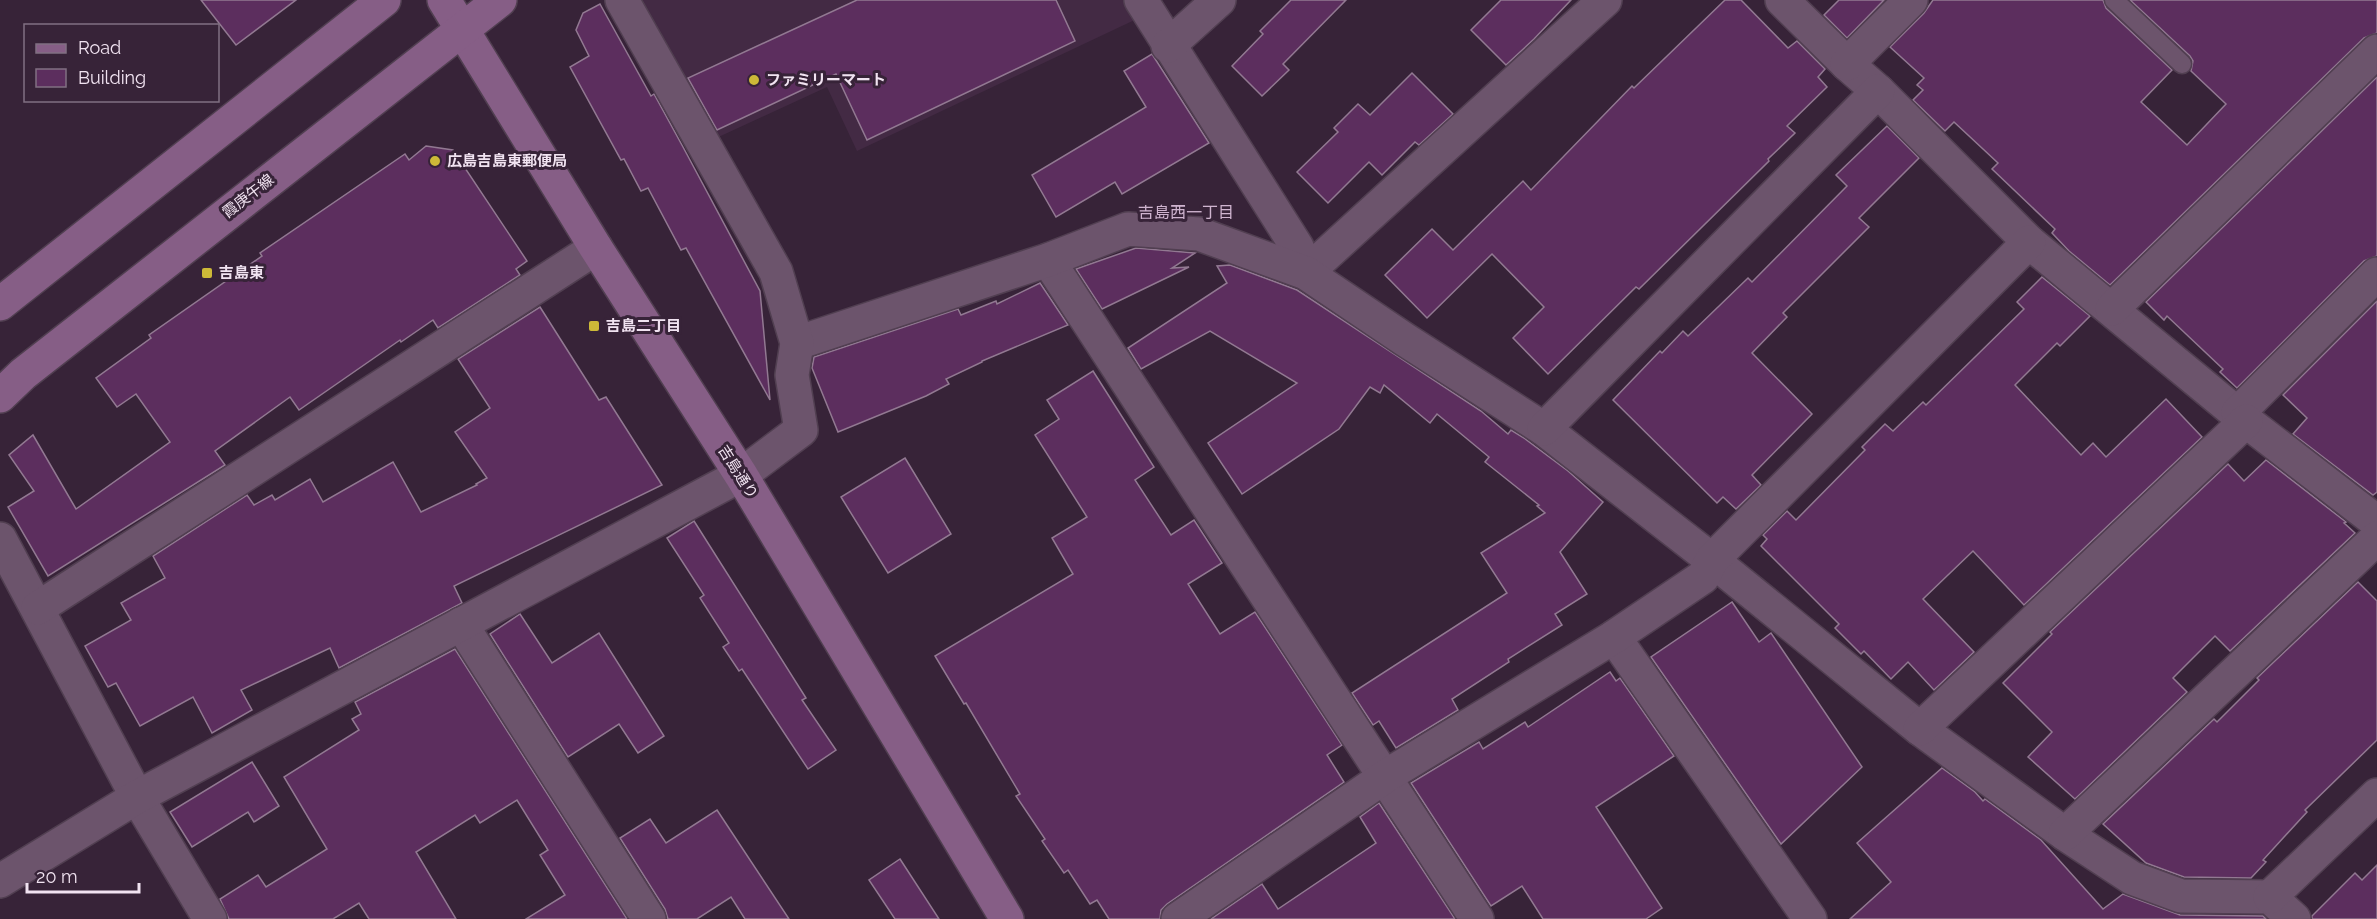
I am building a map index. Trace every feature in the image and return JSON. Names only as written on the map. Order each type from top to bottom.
[{"type":"street","points":[[0,304],[384,0]]},
{"type":"street","name":"吉島通り","points":[[444,0],[596,248],[741,475],[1007,919]]},
{"type":"street","name":"霞庚午線","points":[[0,396],[23,374],[500,0]]},
{"type":"street","points":[[0,881],[137,797],[741,475],[801,430],[792,375],[797,343],[776,272],[622,0]]},
{"type":"street","points":[[1141,0],[1168,46],[1298,247],[1306,273]]},
{"type":"street","points":[[1168,46],[1219,0]]},
{"type":"street","points":[[1306,273],[1605,0]]},
{"type":"street","points":[[1782,0],[1878,91],[2030,242],[2242,417],[2375,520],[2065,834]]},
{"type":"street","points":[[1847,64],[1911,0]]},
{"type":"street","points":[[2112,309],[2377,51]]},
{"type":"street","points":[[1544,429],[1878,91]]},
{"type":"street","points":[[797,343],[1048,260],[1128,229],[1199,234],[1306,273],[1544,429],[1712,560],[1920,729],[2065,834],[2132,878],[2181,896],[2271,897],[2294,919]]},
{"type":"street","points":[[1178,919],[1386,776],[1614,637],[1703,576],[1712,560],[2030,242]]},
{"type":"street","points":[[38,608],[596,248]]},
{"type":"street","points":[[1048,260],[1478,919]]},
{"type":"street","points":[[1920,729],[2242,417],[2377,274]]},
{"type":"street","points":[[0,539],[137,797],[210,919]]},
{"type":"street","points":[[462,624],[650,919]]},
{"type":"street","points":[[1614,637],[1810,919]]},
{"type":"street","points":[[2271,897],[2377,795]]},
{"type":"lane","points":[[2114,0],[2182,64]]},
{"type":"shaded area","points":[[635,0],[1133,0],[1143,16],[857,151],[827,87],[712,140]]},
{"type":"building","points":[[201,0],[296,0],[236,45]]},
{"type":"building","points":[[857,0],[1056,0],[1075,41],[867,140],[836,74],[717,130],[688,78]]},
{"type":"building","points":[[1291,0],[1346,0],[1283,64],[1289,70],[1262,96],[1232,66],[1263,34],[1260,31]]},
{"type":"building","points":[[1501,0],[1571,0],[1506,65],[1471,30]]},
{"type":"building","points":[[1725,0],[1741,0],[1788,48],[1797,41],[1825,69],[1818,77],[1827,87],[1787,126],[1795,133],[1768,159],[1769,161],[1639,289],[1636,287],[1548,374],[1513,338],[1544,307],[1492,254],[1427,318],[1385,275],[1432,229],[1453,250],[1523,181],[1531,190],[1632,86],[1634,88]]},
{"type":"building","points":[[1839,0],[1884,0],[1847,38],[1824,15]]},
{"type":"building","points":[[1933,0],[2103,0],[2106,8],[2172,70],[2141,102],[2187,145],[2226,104],[2191,71],[2193,61],[2190,56],[2130,0],[2377,0],[2377,33],[2364,38],[2110,285],[2069,251],[2052,233],[2055,229],[1992,169],[1998,163],[1954,122],[1945,131],[1913,100],[1923,90],[1917,85],[1924,78],[1890,47],[1924,13]]},
{"type":"building","points":[[600,4],[651,96],[654,94],[760,291],[770,400],[686,248],[681,250],[648,188],[641,191],[624,159],[621,160],[570,67],[589,56],[576,30],[583,13]]},
{"type":"building","points":[[1152,54],[1209,143],[1122,194],[1115,182],[1056,217],[1032,175],[1146,107],[1124,71]]},
{"type":"building","points":[[1412,73],[1453,114],[1419,145],[1415,142],[1382,175],[1369,162],[1328,203],[1297,172],[1338,132],[1334,128],[1358,104],[1370,115]]},
{"type":"building","points":[[2377,77],[2377,256],[2364,261],[2237,388],[2220,372],[2223,369],[2167,316],[2164,320],[2146,302]]},
{"type":"building","points":[[1887,126],[1919,158],[1859,218],[1869,227],[1783,313],[1787,317],[1752,353],[1812,414],[1752,475],[1761,485],[1736,509],[1723,497],[1717,503],[1613,400],[1660,351],[1662,353],[1683,331],[1688,336],[1748,278],[1752,282],[1847,186],[1836,175]]},
{"type":"building","points":[[426,146],[453,150],[527,261],[516,269],[520,275],[438,328],[433,320],[401,342],[400,340],[299,410],[290,397],[215,451],[225,465],[48,576],[8,507],[34,491],[9,455],[33,435],[76,509],[170,442],[136,394],[117,407],[96,378],[151,338],[149,335],[262,256],[260,253],[405,154],[409,160]]},
{"type":"building","points":[[1136,248],[1195,253],[1172,268],[1189,267],[1102,309],[1076,269]]},
{"type":"building","points":[[1230,265],[1297,290],[1481,411],[1508,434],[1511,430],[1524,438],[1568,471],[1603,502],[1560,552],[1587,594],[1555,614],[1562,625],[1508,659],[1509,662],[1452,699],[1458,710],[1396,748],[1379,721],[1373,725],[1352,693],[1507,593],[1481,553],[1545,513],[1537,506],[1539,505],[1485,462],[1489,457],[1437,414],[1430,423],[1384,385],[1380,393],[1370,387],[1339,429],[1242,494],[1208,443],[1297,383],[1210,331],[1141,369],[1128,348],[1227,283],[1217,266]]},
{"type":"building","points":[[2042,277],[2090,316],[2060,346],[2057,343],[2015,385],[2081,455],[2093,443],[2106,457],[2166,399],[2202,437],[2024,605],[1973,551],[1923,599],[1974,652],[1934,690],[1908,662],[1891,679],[1864,651],[1861,654],[1835,628],[1839,624],[1761,546],[1767,539],[1763,535],[1787,511],[1796,520],[1865,450],[1862,447],[1885,424],[1893,431],[1923,402],[1926,405],[2024,309],[2017,302]]},
{"type":"building","points":[[1040,283],[1068,325],[982,361],[946,379],[949,384],[926,396],[838,432],[812,368],[814,357],[958,309],[961,315],[996,301],[997,304]]},
{"type":"building","points":[[2377,301],[2377,492],[2373,495],[2293,434],[2307,418],[2283,395]]},
{"type":"building","points":[[540,307],[599,400],[606,397],[662,485],[454,586],[462,603],[339,668],[330,648],[241,690],[252,710],[212,733],[193,697],[140,726],[116,683],[108,687],[85,646],[131,620],[121,603],[165,578],[153,556],[247,495],[254,505],[272,495],[275,500],[310,479],[323,502],[393,462],[421,512],[477,485],[487,478],[455,432],[490,408],[458,359]]},
{"type":"building","points":[[1093,371],[1154,467],[1135,480],[1171,535],[1194,520],[1222,563],[1188,584],[1220,634],[1255,612],[1342,745],[1327,755],[1344,782],[1167,904],[1161,910],[1160,919],[1109,919],[1097,900],[1090,904],[1068,870],[1064,873],[1042,841],[1045,839],[1016,796],[1020,794],[935,656],[1073,574],[1052,538],[1087,517],[1035,435],[1059,419],[1047,400]]},
{"type":"building","points":[[905,458],[951,534],[888,573],[841,497]]},
{"type":"building","points":[[2266,460],[2346,522],[2344,523],[2355,533],[2230,651],[2215,636],[2173,678],[2187,692],[2075,799],[2028,757],[2052,732],[2003,683],[2052,634],[2050,632],[2228,464],[2244,481]]},
{"type":"building","points":[[694,521],[806,698],[802,700],[836,750],[808,769],[742,669],[739,671],[723,647],[729,643],[700,598],[704,595],[667,538]]},
{"type":"building","points":[[2358,582],[2377,601],[2377,740],[2305,810],[2307,812],[2263,860],[2266,862],[2251,878],[2184,877],[2146,863],[2103,824],[2214,719],[2217,722],[2259,680],[2257,678]]},
{"type":"building","points":[[1732,602],[1759,642],[1771,633],[1862,767],[1781,844],[1651,657]]},
{"type":"building","points":[[520,614],[552,663],[599,633],[664,736],[638,753],[619,724],[568,757],[490,634]]},
{"type":"building","points":[[455,649],[627,919],[526,919],[565,895],[540,855],[548,850],[517,800],[480,823],[475,815],[416,852],[456,919],[369,919],[359,903],[333,919],[229,919],[220,899],[258,875],[266,887],[327,849],[284,777],[359,730],[352,719],[361,714],[355,702]]},
{"type":"building","points":[[1610,672],[1616,681],[1620,678],[1674,756],[1596,807],[1662,908],[1646,919],[1543,919],[1522,886],[1491,906],[1411,783],[1479,742],[1483,749],[1525,722],[1528,727]]},
{"type":"building","points":[[252,762],[279,806],[254,822],[248,812],[192,847],[170,812]]},
{"type":"building","points":[[1942,768],[1975,792],[1983,801],[1985,799],[2041,840],[2103,909],[2123,894],[2180,915],[2263,916],[2266,919],[1850,919],[1891,882],[1857,843]]},
{"type":"building","points":[[1379,803],[1455,919],[1211,919],[1262,884],[1278,909],[1376,843],[1360,817]]},
{"type":"building","points":[[717,810],[789,919],[745,919],[731,897],[697,919],[668,919],[665,909],[620,838],[650,819],[666,843]]},
{"type":"building","points":[[900,859],[939,919],[895,919],[869,880]]},
{"type":"building","points":[[2377,865],[2377,919],[2312,919],[2312,916],[2355,873],[2362,880]]},
{"type":"place","name":"ファミリーマート","points":[[754,80]]},
{"type":"place","name":"広島吉島東郵便局","points":[[435,161]]},
{"type":"place","name":"吉島東","points":[[207,273]]},
{"type":"place","name":"吉島二丁目","points":[[594,326]]},
{"type":"district","name":"吉島西一丁目","points":[[1186,212]]}]
